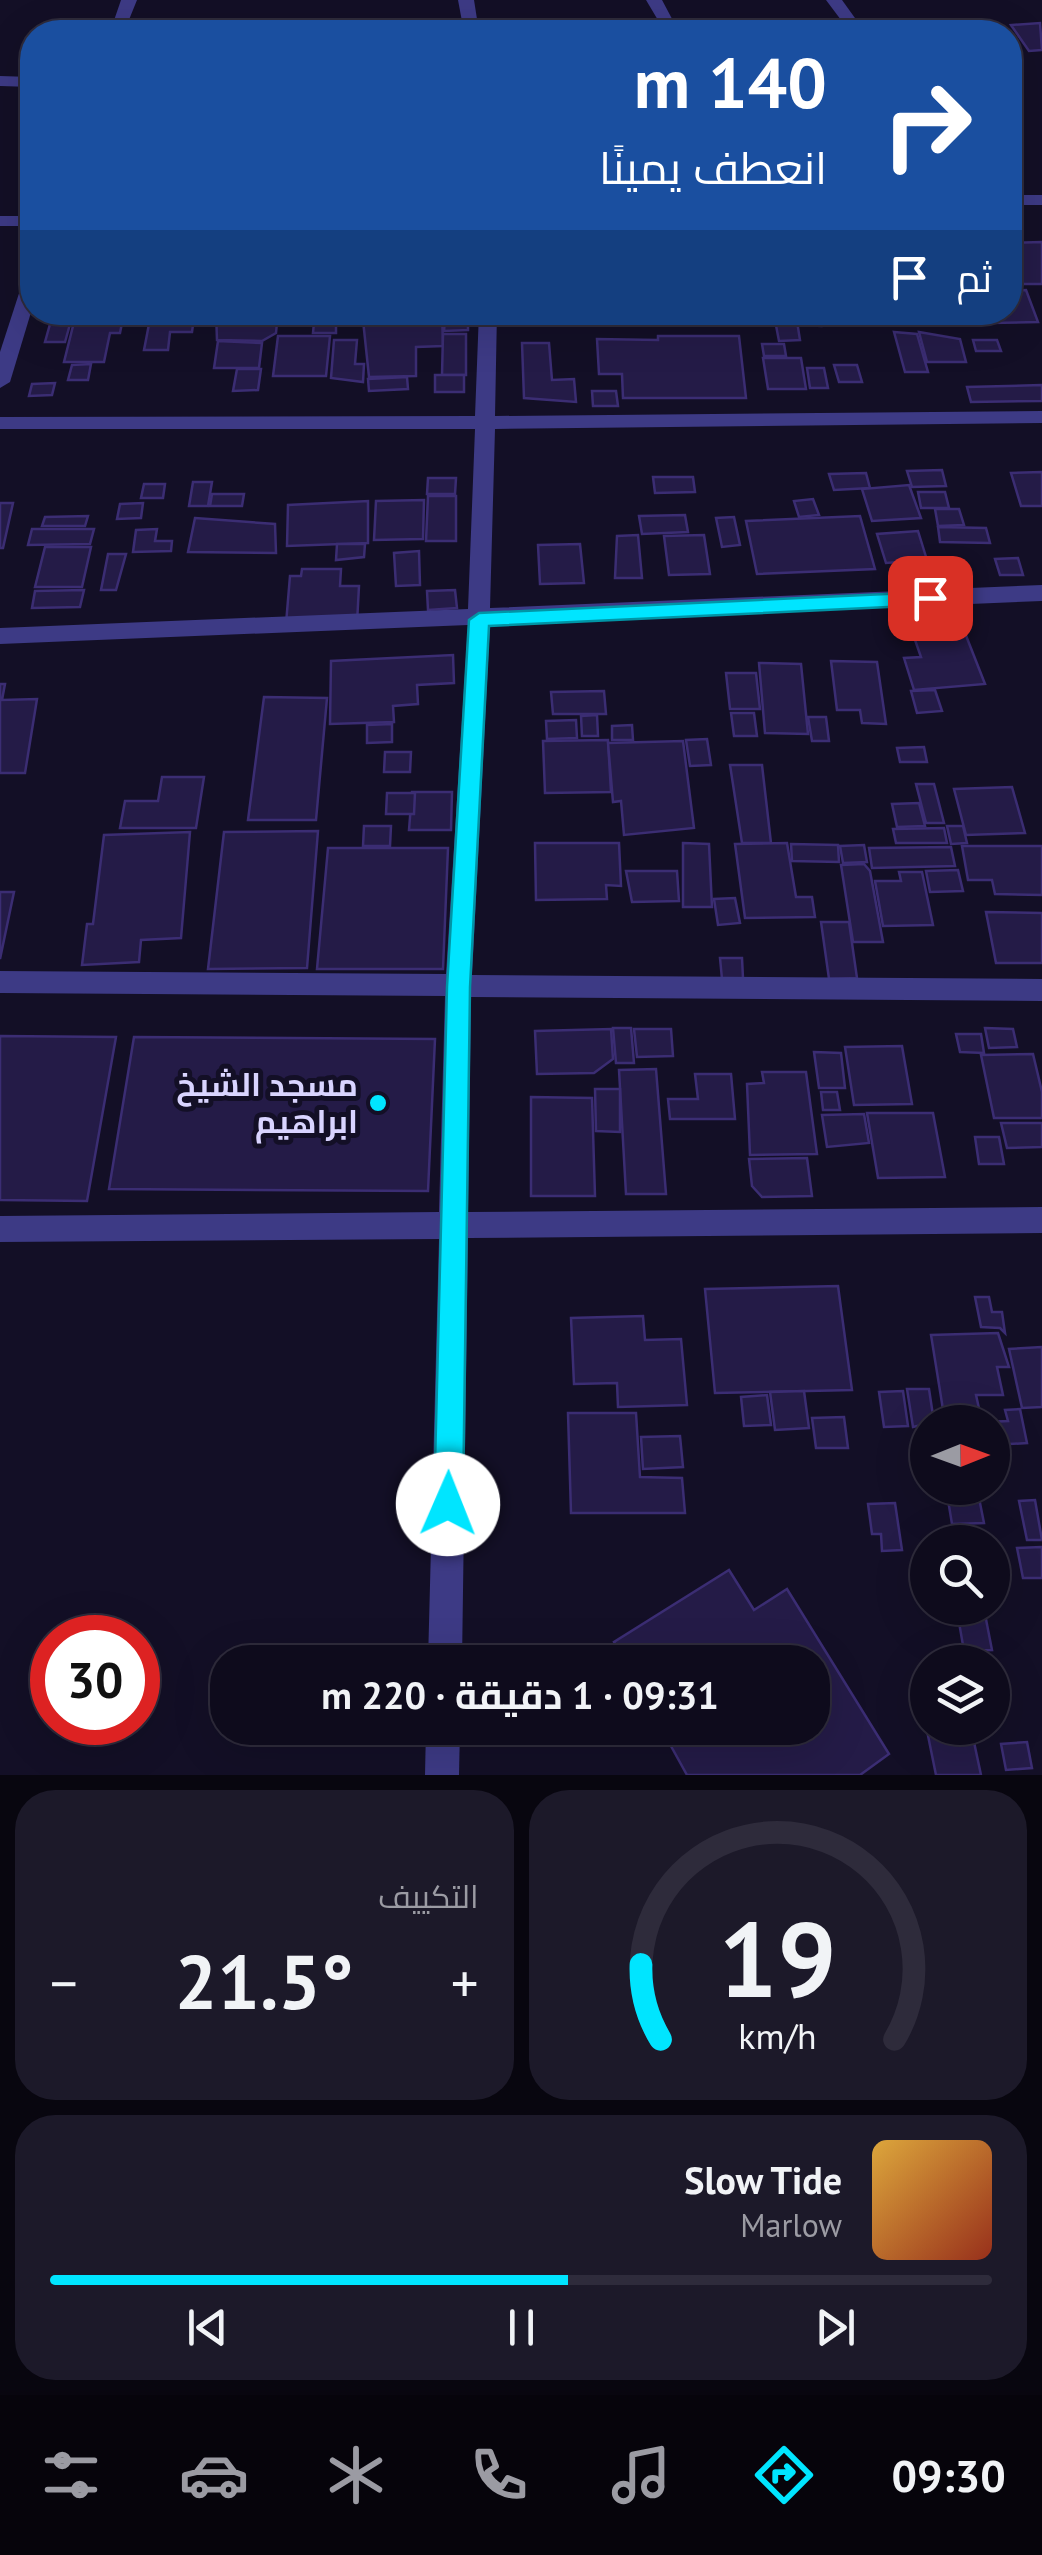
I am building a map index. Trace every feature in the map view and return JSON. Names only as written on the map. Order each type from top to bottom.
[{"type":"street","points":[[0,382],[20,319]]},
{"type":"street","points":[[445,1645],[458,987],[479,620],[488,325]]},
{"type":"street","points":[[0,423],[226,426],[486,420],[1042,417]]},
{"type":"street","points":[[0,636],[479,620],[1042,593]]},
{"type":"street","points":[[0,982],[1042,990]]},
{"type":"street","points":[[0,1229],[1042,1220]]},
{"type":"street","points":[[442,1775],[443,1745]]},
{"type":"building","points":[[1040,23],[1042,50],[1029,51],[1022,41],[1022,24]]},
{"type":"building","points":[[1042,242],[1042,284],[1022,284],[1022,243]]},
{"type":"building","points":[[1022,290],[1026,290],[1038,322],[1022,322]]},
{"type":"building","points":[[50,325],[70,325],[65,342],[45,342]]},
{"type":"building","points":[[73,325],[122,325],[120,333],[110,333],[104,362],[64,362]]},
{"type":"building","points":[[149,325],[193,325],[192,332],[170,332],[168,350],[144,350]]},
{"type":"building","points":[[216,325],[277,325],[276,333],[262,341],[217,340]]},
{"type":"building","points":[[314,325],[336,325],[336,333],[313,333]]},
{"type":"building","points":[[364,325],[442,325],[443,346],[416,347],[416,376],[369,377]]},
{"type":"building","points":[[445,325],[468,325],[468,330],[444,331]]},
{"type":"building","points":[[776,325],[798,325],[800,340],[779,341]]},
{"type":"building","points":[[894,332],[917,334],[928,372],[905,372]]},
{"type":"building","points":[[919,332],[960,339],[966,362],[927,362]]},
{"type":"building","points":[[443,334],[466,334],[466,375],[442,375]]},
{"type":"building","points":[[278,336],[330,336],[326,376],[273,376]]},
{"type":"building","points":[[658,336],[739,336],[746,398],[623,398],[622,374],[599,374],[597,339],[658,340]]},
{"type":"building","points":[[334,340],[357,340],[355,364],[364,364],[363,382],[331,378]]},
{"type":"building","points":[[973,340],[997,340],[1001,351],[976,351]]},
{"type":"building","points":[[218,341],[262,343],[259,368],[214,368]]},
{"type":"building","points":[[522,343],[549,343],[552,380],[574,379],[576,402],[524,398]]},
{"type":"building","points":[[762,344],[784,344],[786,356],[764,356]]},
{"type":"building","points":[[763,358],[801,358],[806,389],[768,389]]},
{"type":"building","points":[[91,364],[88,380],[68,380],[72,365]]},
{"type":"building","points":[[834,365],[857,365],[862,382],[839,382]]},
{"type":"building","points":[[807,368],[824,368],[828,388],[810,388]]},
{"type":"building","points":[[237,369],[261,369],[258,390],[233,391]]},
{"type":"building","points":[[435,375],[464,375],[464,392],[435,392]]},
{"type":"building","points":[[407,377],[408,389],[369,391],[368,379]]},
{"type":"building","points":[[55,383],[52,395],[29,396],[32,384]]},
{"type":"building","points":[[1042,385],[1042,401],[971,402],[967,387]]},
{"type":"building","points":[[592,391],[616,391],[618,406],[593,406]]},
{"type":"building","points":[[942,470],[946,486],[912,487],[907,471]]},
{"type":"building","points":[[1042,472],[1042,506],[1021,506],[1011,473]]},
{"type":"building","points":[[866,473],[870,488],[834,490],[829,474]]},
{"type":"building","points":[[653,477],[693,477],[695,492],[655,493]]},
{"type":"building","points":[[428,478],[456,478],[455,494],[427,494]]},
{"type":"building","points":[[193,482],[212,482],[208,506],[189,506]]},
{"type":"building","points":[[144,484],[165,484],[163,498],[141,498]]},
{"type":"building","points":[[909,485],[921,518],[872,521],[862,489]]},
{"type":"building","points":[[918,492],[945,492],[949,508],[921,508]]},
{"type":"building","points":[[212,494],[244,494],[242,506],[210,506]]},
{"type":"building","points":[[428,496],[456,496],[456,541],[426,541]]},
{"type":"building","points":[[813,499],[819,515],[799,517],[794,501]]},
{"type":"building","points":[[424,500],[423,539],[374,540],[376,501]]},
{"type":"building","points":[[368,501],[368,543],[287,546],[288,505]]},
{"type":"building","points":[[0,503],[13,503],[3,548],[0,548]]},
{"type":"building","points":[[143,503],[141,518],[117,519],[120,504]]},
{"type":"building","points":[[935,509],[959,509],[964,525],[938,526]]},
{"type":"building","points":[[685,515],[688,532],[642,534],[639,516]]},
{"type":"building","points":[[88,516],[85,526],[42,526],[45,517]]},
{"type":"building","points":[[860,516],[875,569],[757,574],[746,521]]},
{"type":"building","points":[[734,517],[740,545],[722,547],[716,518]]},
{"type":"building","points":[[195,518],[275,524],[276,553],[188,552]]},
{"type":"building","points":[[938,527],[986,528],[990,543],[940,542]]},
{"type":"building","points":[[32,529],[94,529],[90,544],[28,545]]},
{"type":"building","points":[[157,529],[155,541],[172,541],[171,551],[133,552],[136,530]]},
{"type":"building","points":[[918,531],[927,560],[886,563],[877,534]]},
{"type":"building","points":[[638,535],[642,578],[615,578],[617,536]]},
{"type":"building","points":[[704,535],[710,574],[669,575],[664,536]]},
{"type":"building","points":[[337,544],[365,544],[364,557],[336,560]]},
{"type":"building","points":[[580,544],[584,583],[540,584],[538,545]]},
{"type":"building","points":[[45,547],[91,547],[82,587],[35,587]]},
{"type":"building","points":[[419,551],[420,585],[396,586],[394,553]]},
{"type":"building","points":[[108,554],[126,554],[116,590],[101,590]]},
{"type":"building","points":[[1018,558],[1023,575],[1000,575],[995,559]]},
{"type":"building","points":[[302,569],[341,569],[340,586],[359,586],[357,623],[286,624],[290,576],[301,576]]},
{"type":"building","points":[[84,590],[80,607],[32,608],[35,591]]},
{"type":"building","points":[[455,590],[457,608],[428,610],[427,591]]},
{"type":"building","points":[[965,633],[985,684],[914,690],[904,658],[921,657],[914,637]]},
{"type":"building","points":[[453,655],[454,683],[417,685],[418,704],[393,706],[394,722],[330,724],[331,661]]},
{"type":"building","points":[[831,661],[877,662],[886,724],[862,723],[860,710],[837,710]]},
{"type":"building","points":[[759,663],[801,664],[808,734],[765,733]]},
{"type":"building","points":[[726,673],[756,673],[760,709],[730,709]]},
{"type":"building","points":[[0,684],[5,684],[2,700],[37,699],[25,773],[0,773]]},
{"type":"building","points":[[935,690],[942,711],[917,713],[911,691]]},
{"type":"building","points":[[604,691],[606,714],[553,714],[551,692]]},
{"type":"building","points":[[264,697],[327,698],[316,820],[248,820]]},
{"type":"building","points":[[731,713],[754,713],[757,736],[734,736]]},
{"type":"building","points":[[597,715],[598,736],[582,736],[581,716]]},
{"type":"building","points":[[808,717],[826,717],[829,741],[812,741]]},
{"type":"building","points":[[576,720],[577,738],[547,739],[546,721]]},
{"type":"building","points":[[392,724],[392,742],[367,743],[367,725]]},
{"type":"building","points":[[632,725],[633,740],[612,740],[612,726]]},
{"type":"building","points":[[707,739],[711,765],[690,766],[686,740]]},
{"type":"building","points":[[608,740],[611,792],[545,793],[543,741]]},
{"type":"building","points":[[683,741],[694,828],[624,835],[621,801],[613,802],[608,743]]},
{"type":"building","points":[[924,747],[927,762],[900,762],[897,748]]},
{"type":"building","points":[[385,752],[411,752],[410,772],[384,772]]},
{"type":"building","points":[[730,765],[762,765],[771,843],[742,843]]},
{"type":"building","points":[[162,777],[204,777],[196,828],[120,828],[125,801],[158,801]]},
{"type":"building","points":[[916,784],[934,784],[944,823],[926,823]]},
{"type":"building","points":[[1012,787],[1025,833],[966,835],[954,789]]},
{"type":"building","points":[[412,792],[452,792],[451,830],[409,830]]},
{"type":"building","points":[[387,793],[415,793],[414,814],[386,814]]},
{"type":"building","points":[[919,803],[925,826],[897,827],[892,804]]},
{"type":"building","points":[[364,826],[391,826],[390,846],[363,846]]},
{"type":"building","points":[[947,826],[963,826],[967,843],[951,844]]},
{"type":"building","points":[[944,828],[947,843],[896,843],[893,829]]},
{"type":"building","points":[[318,831],[307,968],[208,969],[224,832]]},
{"type":"building","points":[[190,832],[181,938],[141,940],[139,962],[82,965],[87,924],[93,924],[104,835]]},
{"type":"building","points":[[535,843],[619,843],[621,886],[606,885],[607,899],[536,900]]},
{"type":"building","points":[[683,843],[709,844],[712,907],[683,907]]},
{"type":"building","points":[[787,843],[796,897],[812,897],[815,917],[745,918],[735,844]]},
{"type":"building","points":[[791,844],[838,845],[839,862],[792,861]]},
{"type":"building","points":[[864,845],[867,862],[843,863],[840,846]]},
{"type":"building","points":[[962,846],[1042,846],[1042,895],[995,894],[992,880],[968,880]]},
{"type":"building","points":[[951,847],[955,866],[872,868],[869,848]]},
{"type":"building","points":[[328,848],[448,848],[443,969],[317,969]]},
{"type":"building","points":[[864,864],[870,871],[883,942],[853,942],[841,865]]},
{"type":"building","points":[[958,870],[963,891],[930,892],[926,871]]},
{"type":"building","points":[[626,871],[677,871],[679,901],[632,902]]},
{"type":"building","points":[[899,872],[922,872],[933,925],[883,926],[875,881],[901,881]]},
{"type":"building","points":[[0,892],[14,892],[0,959]]},
{"type":"building","points":[[735,898],[740,923],[718,925],[714,899]]},
{"type":"building","points":[[986,912],[1042,913],[1042,963],[996,963]]},
{"type":"building","points":[[821,922],[849,922],[857,978],[829,979]]},
{"type":"building","points":[[720,958],[742,958],[743,978],[722,979]]},
{"type":"building","points":[[613,1028],[631,1028],[634,1063],[616,1063]]},
{"type":"building","points":[[985,1028],[1013,1029],[1017,1047],[989,1048]]},
{"type":"building","points":[[611,1029],[613,1059],[594,1073],[537,1074],[535,1031]]},
{"type":"building","points":[[634,1029],[671,1029],[673,1056],[637,1057]]},
{"type":"building","points":[[956,1034],[981,1034],[984,1053],[960,1052]]},
{"type":"building","points":[[0,1036],[116,1037],[87,1201],[0,1200]]},
{"type":"building","points":[[134,1037],[435,1039],[428,1191],[109,1189]]},
{"type":"building","points":[[902,1046],[912,1104],[854,1105],[845,1047]]},
{"type":"building","points":[[814,1052],[841,1053],[845,1088],[819,1088]]},
{"type":"building","points":[[1033,1054],[1042,1092],[1042,1118],[994,1118],[981,1055]]},
{"type":"building","points":[[656,1069],[666,1194],[626,1194],[619,1070]]},
{"type":"building","points":[[762,1072],[806,1072],[817,1154],[750,1155],[747,1084],[764,1083]]},
{"type":"building","points":[[695,1074],[731,1074],[735,1119],[670,1119],[668,1099],[698,1099]]},
{"type":"building","points":[[595,1089],[620,1089],[620,1132],[596,1131]]},
{"type":"building","points":[[821,1092],[837,1092],[840,1110],[823,1110]]},
{"type":"building","points":[[531,1097],[592,1098],[595,1196],[531,1196]]},
{"type":"building","points":[[867,1113],[933,1113],[945,1177],[878,1178]]},
{"type":"building","points":[[864,1114],[869,1143],[827,1147],[822,1115]]},
{"type":"building","points":[[1001,1123],[1042,1123],[1042,1147],[1007,1148]]},
{"type":"building","points":[[975,1137],[999,1137],[1004,1164],[979,1164]]},
{"type":"building","points":[[807,1158],[812,1196],[762,1197],[752,1186],[749,1159]]},
{"type":"building","points":[[838,1286],[852,1390],[715,1393],[705,1289]]},
{"type":"building","points":[[975,1297],[989,1297],[992,1312],[1002,1312],[1005,1333],[1000,1328],[981,1327]]},
{"type":"building","points":[[643,1316],[645,1340],[681,1339],[687,1405],[618,1407],[617,1383],[574,1384],[571,1318]]},
{"type":"building","points":[[998,1333],[1009,1367],[997,1367],[1003,1395],[976,1395],[978,1405],[942,1405],[931,1335]]},
{"type":"building","points":[[1042,1347],[1042,1407],[1022,1408],[1009,1349]]},
{"type":"building","points":[[907,1389],[929,1389],[931,1405],[910,1408]]},
{"type":"building","points":[[804,1391],[809,1428],[775,1430],[770,1392]]},
{"type":"building","points":[[903,1391],[908,1426],[884,1427],[879,1392]]},
{"type":"building","points":[[767,1395],[771,1425],[744,1426],[741,1397]]},
{"type":"building","points":[[1020,1409],[1027,1443],[1010,1444],[1010,1410]]},
{"type":"building","points":[[568,1413],[636,1413],[640,1477],[682,1478],[685,1513],[571,1513]]},
{"type":"building","points":[[844,1417],[848,1448],[816,1448],[812,1418]]},
{"type":"building","points":[[680,1436],[683,1467],[643,1469],[641,1437]]},
{"type":"building","points":[[1035,1500],[1042,1540],[1027,1540],[1019,1501]]},
{"type":"building","points":[[895,1503],[902,1550],[882,1551],[881,1534],[872,1534],[868,1504]]},
{"type":"building","points":[[949,1505],[980,1505],[984,1523],[952,1524]]},
{"type":"building","points":[[1042,1547],[1042,1578],[1023,1578],[1017,1548]]},
{"type":"building","points":[[729,1570],[754,1610],[787,1589],[822,1645],[616,1645],[614,1642]]},
{"type":"building","points":[[959,1625],[987,1625],[991,1645],[963,1645]]},
{"type":"building","points":[[830,1659],[889,1754],[860,1775],[687,1775],[670,1745],[830,1745]]},
{"type":"building","points":[[1027,1742],[1032,1768],[1006,1770],[1001,1745]]},
{"type":"building","points":[[930,1745],[975,1745],[981,1775],[936,1775]]},
{"type":"place","name":"مسجد الشيخ ابراهيم","points":[[378,1103]]},
{"type":"route","points":[[448,1504],[458,987],[479,620],[930,598]]}]
